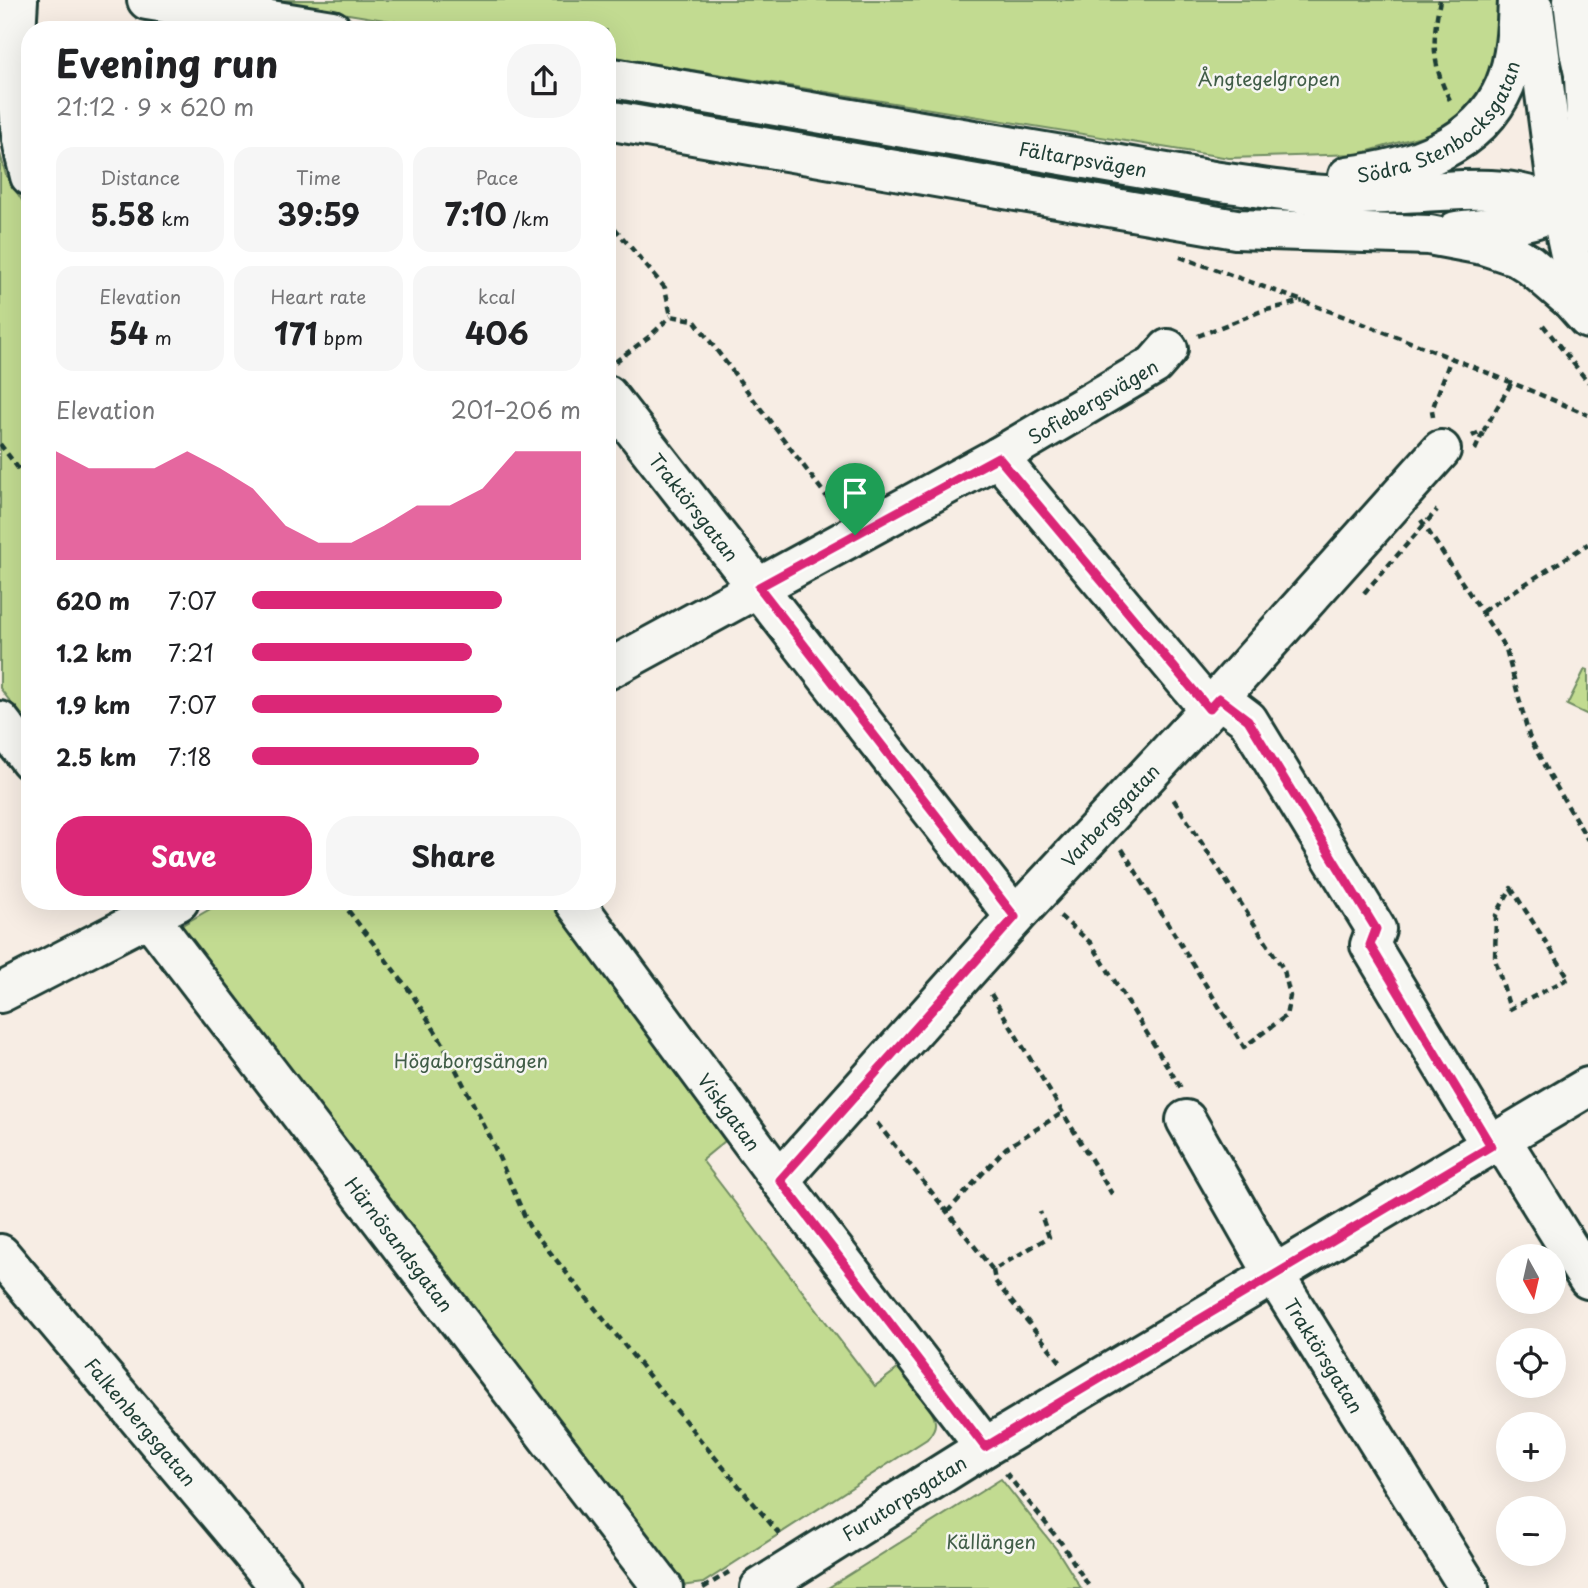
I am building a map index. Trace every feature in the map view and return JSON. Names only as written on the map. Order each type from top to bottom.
[{"type":"street","points":[[18,0],[15,48],[21,134]]},
{"type":"street","points":[[147,0],[276,21]]},
{"type":"street","name":"Södra Stenbocksgatan","points":[[1213,181],[1321,179],[1359,174],[1413,163],[1451,145],[1480,122],[1504,87],[1514,55],[1518,0]]},
{"type":"street","name":"Södra Stenbocksgatan","points":[[1532,0],[1574,220],[1574,273],[1588,309]]},
{"type":"street","points":[[1429,235],[1530,221],[1574,220],[1571,199],[1585,181],[1588,157],[1586,85],[1573,0]]},
{"type":"street","name":"Fältarpsvägen","points":[[616,79],[1213,181],[1310,194],[1393,194],[1496,188],[1539,198],[1574,220]]},
{"type":"street","points":[[616,122],[1236,229],[1429,235],[1483,245],[1516,256],[1544,274],[1588,319]]},
{"type":"street","name":"Sofiebergsvägen","points":[[616,665],[998,457],[1154,365],[1168,349]]},
{"type":"street","name":"Traktörsgatan","points":[[616,406],[1015,917]]},
{"type":"street","name":"Varbergsgatan","points":[[780,1180],[1015,917],[1214,703],[1441,450]]},
{"type":"street","points":[[998,457],[1214,703],[1248,720],[1376,929],[1370,945],[1496,1142],[1588,1279]]},
{"type":"street","points":[[0,721],[21,748]]},
{"type":"street","points":[[0,993],[148,910]]},
{"type":"street","name":"Härnösandsgatan","points":[[158,910],[663,1588]]},
{"type":"street","name":"Viskgatan","points":[[581,910],[780,1180],[985,1447]]},
{"type":"street","name":"Furutorpsgatan","points":[[760,1588],[985,1447],[1588,1087]]},
{"type":"street","name":"Traktörsgatan","points":[[1186,1120],[1275,1276],[1469,1588]]},
{"type":"street","name":"Falkenbergsgatan","points":[[0,1254],[281,1588]]},
{"type":"path","points":[[616,230],[665,288],[671,316]]},
{"type":"path","points":[[1175,255],[1304,301],[1588,415]]},
{"type":"path","points":[[1168,349],[1259,312],[1304,301]]},
{"type":"path","points":[[616,362],[671,316]]},
{"type":"path","points":[[671,316],[694,320],[855,535]]},
{"type":"path","points":[[1451,358],[1432,411],[1441,450],[1484,430],[1511,382]]},
{"type":"path","points":[[0,444],[21,472]]},
{"type":"path","points":[[1399,497],[1426,525],[1500,637],[1511,659],[1525,724],[1536,752],[1588,840]]},
{"type":"path","points":[[1483,611],[1588,544]]},
{"type":"path","points":[[1121,848],[1244,1047],[1286,1016],[1290,996],[1284,970],[1171,795]]},
{"type":"path","points":[[1511,888],[1569,978],[1510,1009],[1495,959],[1496,915],[1511,888]]},
{"type":"path","points":[[348,910],[412,994],[442,1042],[490,1137],[529,1226],[802,1562]]},
{"type":"path","points":[[1060,915],[1091,943],[1101,957],[1184,1092],[1186,1120]]},
{"type":"path","points":[[989,992],[1112,1194]]},
{"type":"path","points":[[947,1212],[1006,1148],[1062,1113]]},
{"type":"path","points":[[873,1118],[992,1270],[995,1281],[1066,1368],[1080,1390]]},
{"type":"path","points":[[992,1270],[1049,1237],[1040,1212]]},
{"type":"path","points":[[985,1447],[1062,1544],[1090,1588]]},
{"type":"green space","name":"Ångtegelgropen","points":[[264,0],[1498,0],[1500,30],[1492,75],[1449,128],[1358,154],[1229,158],[616,57],[616,21],[391,21]]},
{"type":"green space","points":[[0,154],[6,175],[21,199],[21,716],[0,688]]},
{"type":"green space","points":[[1585,669],[1588,670],[1588,715],[1567,705]]},
{"type":"green space","name":"Högaborgsängen","points":[[208,910],[558,910],[725,1141],[702,1160],[875,1386],[899,1368],[931,1411],[935,1424],[931,1434],[703,1583],[681,1586],[172,931]]},
{"type":"green space","name":"Källängen","points":[[1001,1479],[1057,1550],[1081,1588],[828,1588]]},
{"type":"route","points":[[998,457],[1209,709],[1219,698],[1248,720],[1376,929],[1370,945],[1491,1146],[985,1447],[780,1180],[1015,917],[759,587],[855,535],[998,457]]}]
